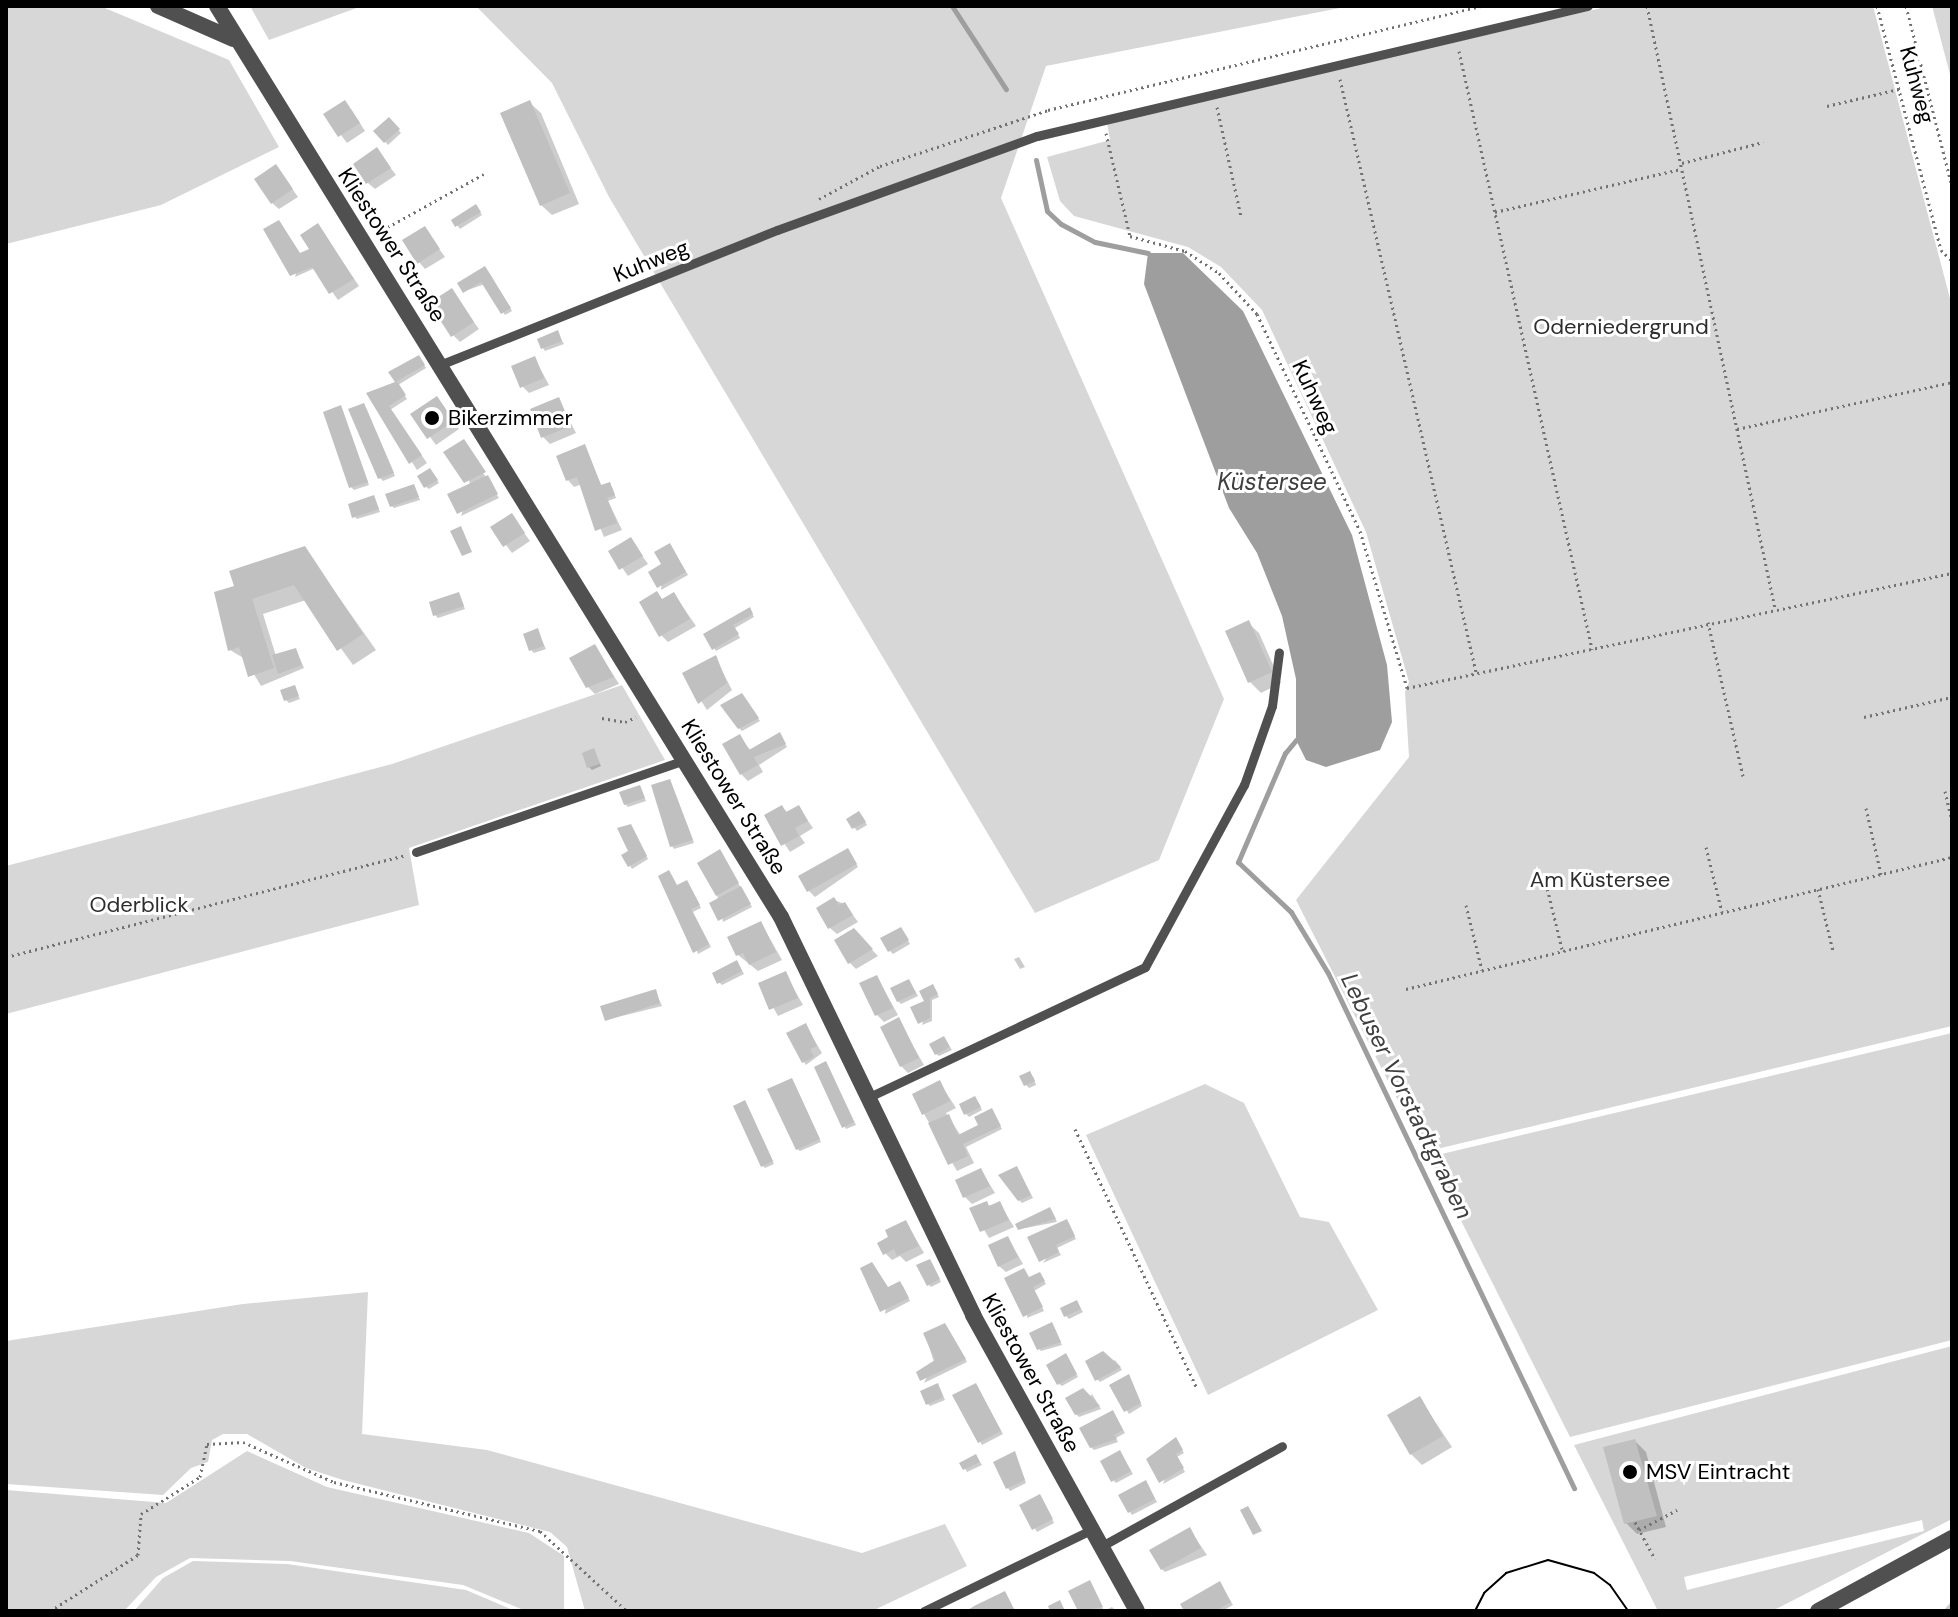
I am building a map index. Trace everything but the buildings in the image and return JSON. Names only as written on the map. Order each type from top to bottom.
[{"type":"street","points":[[158,6],[233,39]]},
{"type":"street","name":"Kliestower Straße","points":[[217,6],[233,39],[442,364],[781,917],[973,1315],[1137,1611]]},
{"type":"street","points":[[1818,1611],[1952,1538]]},
{"type":"lane","name":"Kuhweg","points":[[442,364],[777,230],[1037,136],[1103,117],[1588,6]]},
{"type":"lane","points":[[869,1097],[1145,967],[1244,785],[1272,706],[1279,652]]},
{"type":"lane","points":[[416,852],[685,760]]},
{"type":"lane","points":[[1100,1547],[1282,1446]]},
{"type":"lane","points":[[924,1611],[1091,1530]]},
{"type":"path","points":[[812,204],[880,166],[1048,110],[1481,6]]},
{"type":"path","points":[[1647,6],[1775,608]]},
{"type":"path","name":"Kuhweg","points":[[1877,6],[1941,250],[1952,261]]},
{"type":"path","points":[[1906,6],[1952,187]]},
{"type":"path","points":[[1455,36],[1592,649]]},
{"type":"path","points":[[1337,64],[1476,672]]},
{"type":"path","points":[[1827,106],[1899,89]]},
{"type":"path","points":[[1214,91],[1241,216]]},
{"type":"path","name":"Kuhweg","points":[[1103,117],[1130,236],[1185,251],[1219,273],[1257,314],[1360,531],[1407,688],[1708,622],[1952,573]]},
{"type":"path","points":[[1680,163],[1763,142]]},
{"type":"path","points":[[1495,212],[1681,169]]},
{"type":"path","points":[[363,241],[484,174]]},
{"type":"path","points":[[1737,429],[1952,382]]},
{"type":"path","points":[[1708,622],[1743,776]]},
{"type":"path","points":[[1864,717],[1952,697]]},
{"type":"path","points":[[602,718],[625,722]]},
{"type":"path","points":[[1945,791],[1952,821]]},
{"type":"path","points":[[1866,808],[1881,874]]},
{"type":"path","points":[[1706,847],[1722,912]]},
{"type":"path","points":[[6,957],[416,852]]},
{"type":"path","points":[[1406,989],[1952,857]]},
{"type":"path","points":[[1546,883],[1562,951]]},
{"type":"path","points":[[1818,889],[1833,951]]},
{"type":"path","points":[[1466,905],[1482,970]]},
{"type":"path","points":[[1075,1129],[1197,1388]]},
{"type":"path","points":[[50,1611],[138,1555],[141,1514],[200,1477],[207,1444],[243,1442],[334,1482],[540,1531],[627,1611]]},
{"type":"path","points":[[1639,1530],[1677,1510]]},
{"type":"path","points":[[1635,1522],[1655,1559]]},
{"type":"green space","points":[[6,6],[100,6],[229,60],[279,147],[161,205],[6,244]]},
{"type":"green space","points":[[250,6],[362,6],[269,40]]},
{"type":"green space","points":[[476,6],[1350,6],[1046,66],[1001,198],[1224,699],[1159,860],[1035,913],[609,197],[552,83]]},
{"type":"green space","name":"Oderniedergrund","points":[[1610,6],[1873,6],[1952,306],[1952,1026],[1424,1152],[1296,900],[1409,757],[1405,692],[1409,682],[1366,532],[1262,310],[1221,267],[1188,247],[1074,216],[1060,201],[1047,157],[1110,140],[1107,123]]},
{"type":"green space","points":[[1932,6],[1952,6],[1952,82]]},
{"type":"green space","name":"Oderblick","points":[[622,685],[665,760],[409,848],[419,905],[6,1014],[6,866],[392,764]]},
{"type":"green space","points":[[1952,1033],[1952,1340],[1570,1437],[1429,1157]]},
{"type":"green space","points":[[1205,1084],[1244,1103],[1300,1217],[1329,1222],[1378,1310],[1208,1395],[1086,1135]]},
{"type":"green space","points":[[368,1292],[362,1434],[487,1450],[862,1553],[945,1524],[967,1566],[872,1611],[585,1611],[567,1547],[550,1532],[343,1480],[306,1468],[247,1434],[223,1434],[212,1440],[208,1462],[191,1468],[163,1495],[6,1484],[6,1341],[243,1304]]},
{"type":"green space","points":[[1952,1346],[1952,1519],[1772,1611],[1658,1611],[1574,1445]],"holes":[[[1922,1520],[1924,1531],[1687,1590],[1684,1577]]]},
{"type":"green space","points":[[247,1451],[327,1487],[529,1533],[564,1556],[564,1611],[526,1611],[463,1585],[290,1561],[190,1558],[156,1577],[124,1611],[6,1611],[6,1490],[166,1503]]},
{"type":"green space","points":[[193,1561],[287,1564],[466,1590],[515,1611],[134,1611],[163,1578]]},
{"type":"water","name":"Küstersee","points":[[1148,253],[1183,253],[1243,311],[1352,535],[1387,665],[1392,722],[1380,750],[1326,767],[1306,760],[1296,740],[1296,679],[1282,616],[1257,553],[1229,508],[1144,284]]},
{"type":"waterway","name":"Lebuser Vorstadtgraben","points":[[952,6],[1006,89]]},
{"type":"waterway","name":"Lebuser Vorstadtgraben","points":[[1036,160],[1047,211],[1061,224],[1095,242],[1148,253]]},
{"type":"waterway","name":"Lebuser Vorstadtgraben","points":[[1296,740],[1285,753],[1238,862],[1291,912],[1328,973],[1574,1488]]},
{"type":"tram line","points":[[1475,1611],[1484,1593],[1506,1573],[1548,1560],[1594,1573],[1610,1585],[1628,1611]]},
{"type":"place","name":"Bikerzimmer","points":[[432,418]]},
{"type":"place","name":"MSV Eintracht","points":[[1630,1472]]},
{"type":"park label","name":"Am Küstersee","points":[[1600,880]]}]
